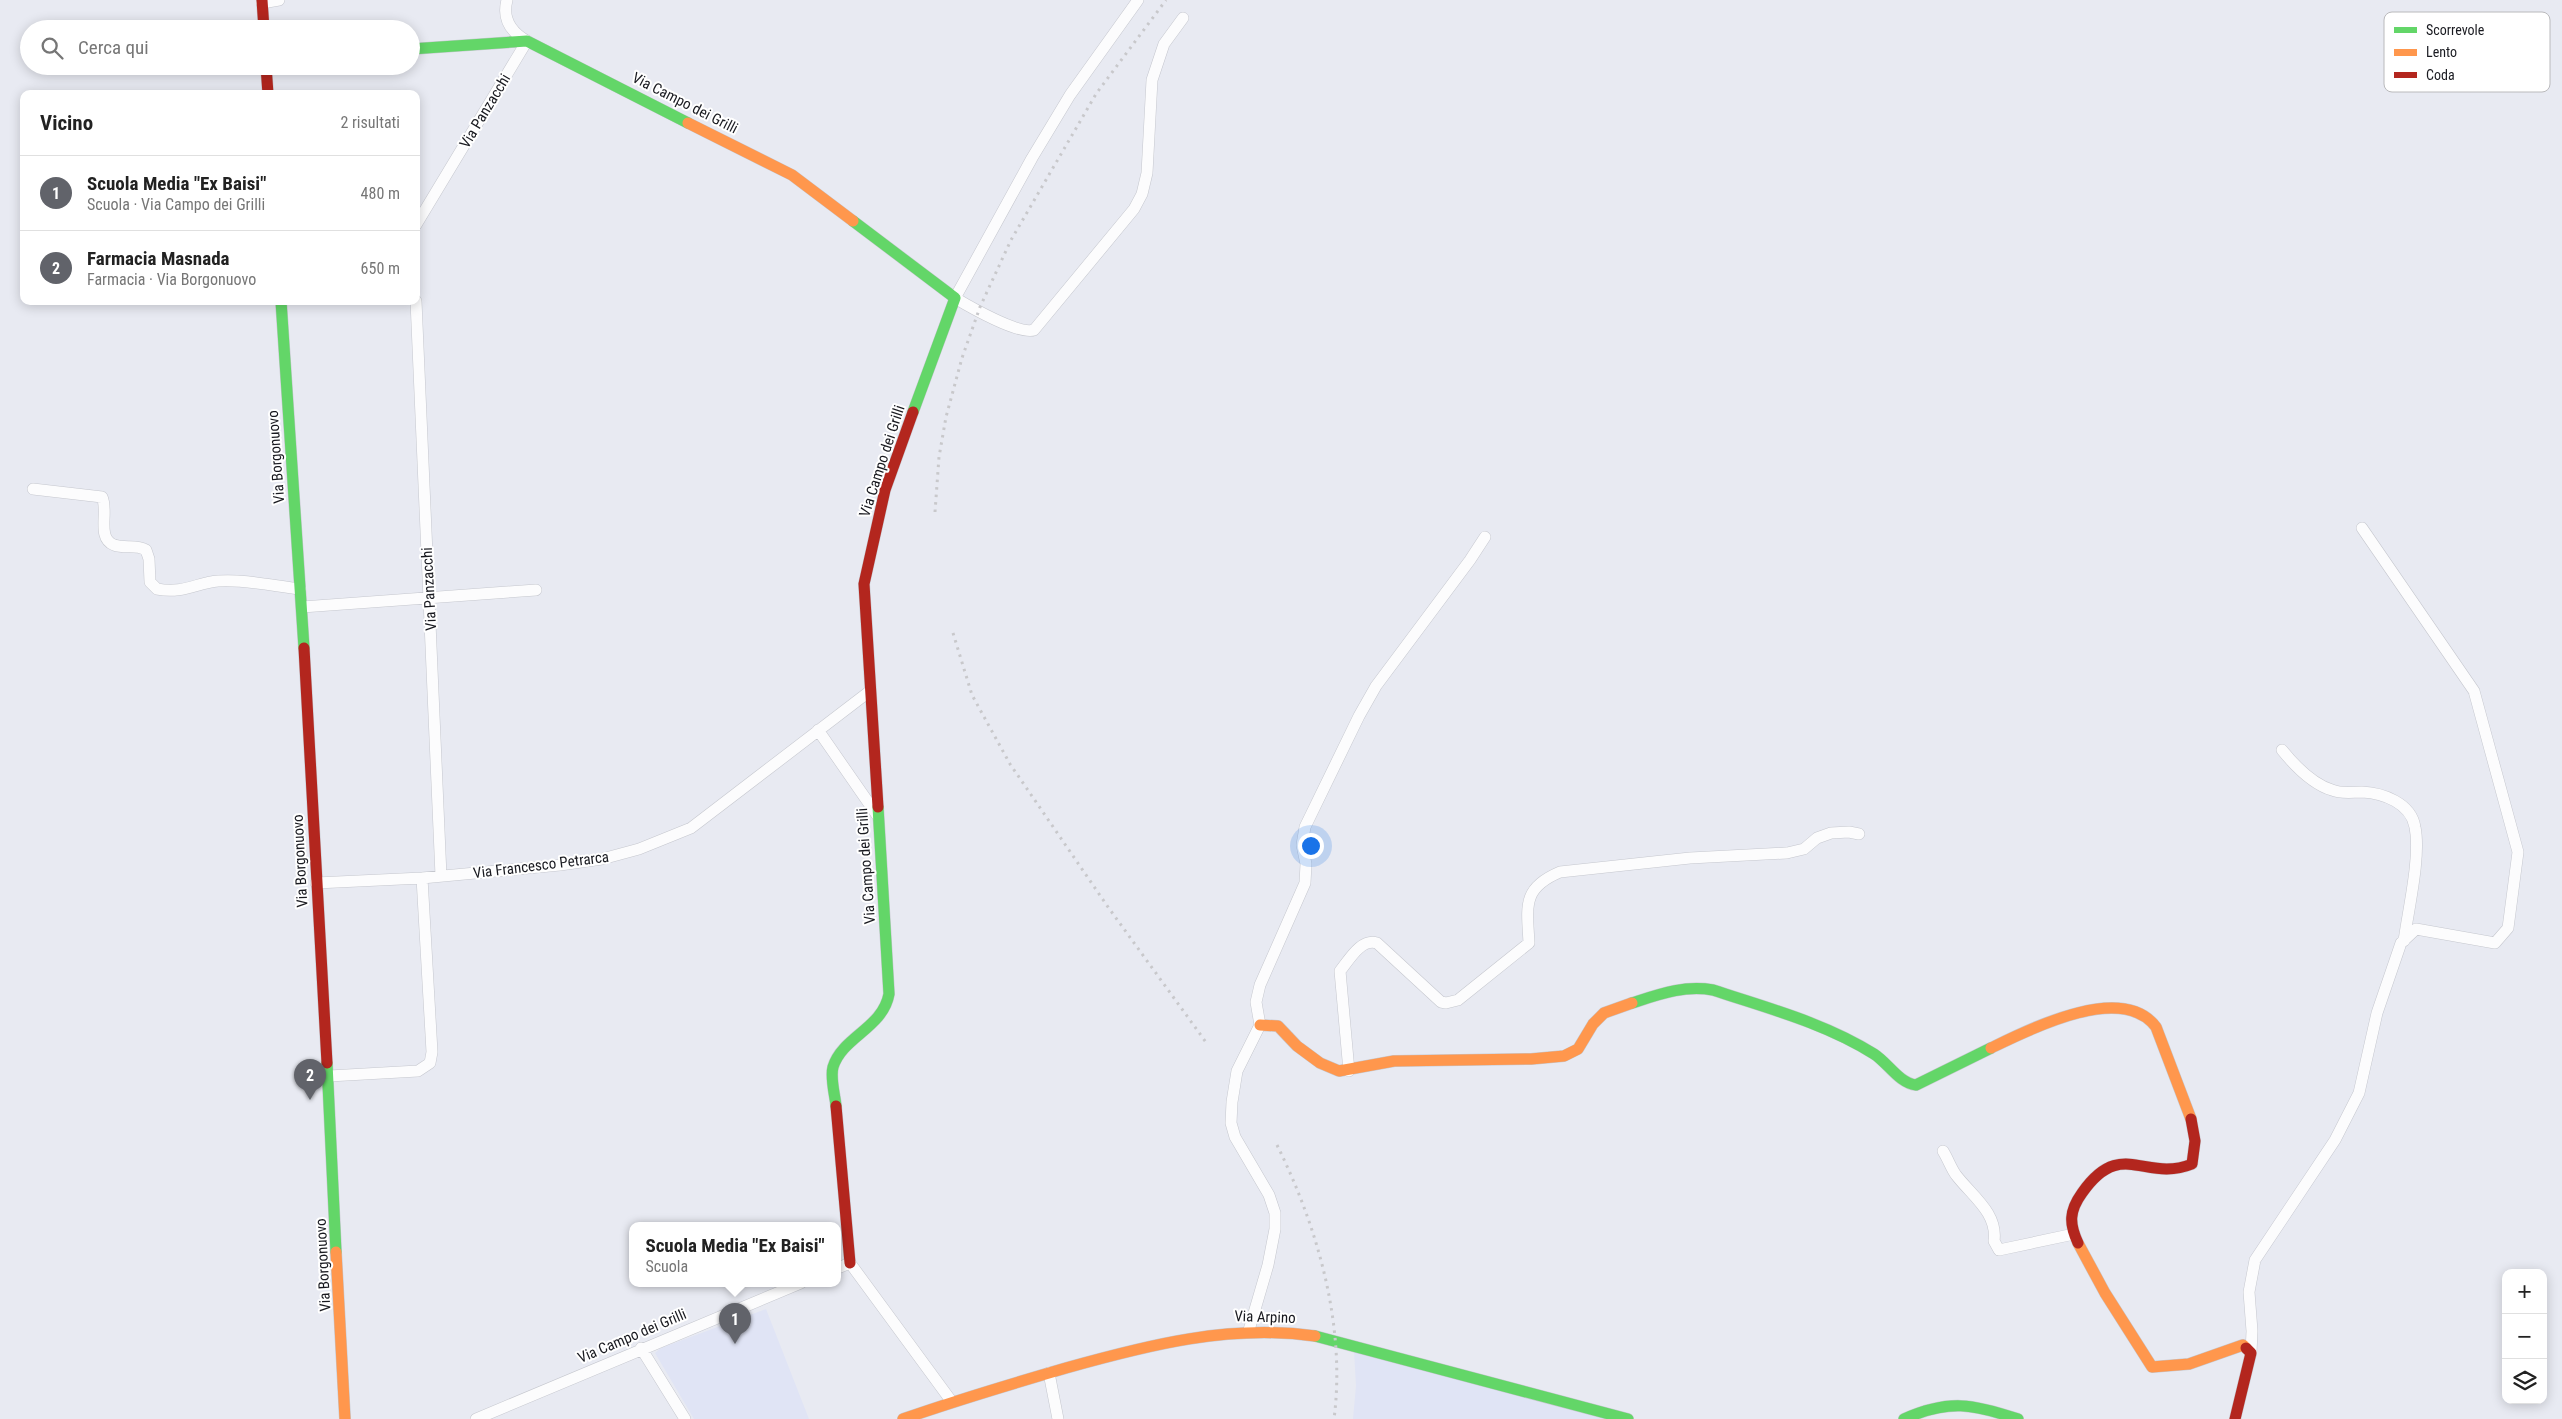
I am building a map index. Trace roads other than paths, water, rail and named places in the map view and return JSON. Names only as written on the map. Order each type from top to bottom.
[{"type":"street","points":[[263,20],[262,1],[279,0]]},
{"type":"street","points":[[507,0],[505,10],[509,25],[516,34],[527,41]]},
{"type":"street","points":[[1138,0],[1070,96],[1023,175],[956,298],[1023,330],[1034,330],[1134,209],[1142,194],[1147,173],[1152,80],[1165,42],[1184,18]]},
{"type":"street","points":[[420,48],[527,41]]},
{"type":"street","name":"Via Panzacchi","points":[[420,218],[527,41]]},
{"type":"street","name":"Via Campo dei Grilli","points":[[527,41],[792,175],[956,298],[892,470],[876,523],[864,587],[888,1002],[881,1016],[839,1056],[833,1073],[850,1263]]},
{"type":"street","points":[[267,75],[268,90]]},
{"type":"street","name":"Via Borgonuovo","points":[[281,305],[302,607],[316,882],[329,1076],[345,1419]]},
{"type":"street","name":"Via Panzacchi","points":[[416,305],[441,876]]},
{"type":"street","points":[[33,489],[102,497],[104,504],[104,531],[108,540],[117,545],[137,546],[146,550],[149,559],[150,582],[157,589],[185,590],[213,582],[226,581],[300,590]]},
{"type":"street","points":[[2362,528],[2474,691],[2518,852],[2508,928],[2496,943],[2416,929],[2404,941]]},
{"type":"street","points":[[1249,1330],[1268,1265],[1276,1213],[1269,1195],[1233,1133],[1232,1102],[1237,1071],[1260,1025],[1257,1006],[1258,990],[1305,884],[1306,864],[1302,839],[1310,814],[1376,686],[1464,568],[1485,536]]},
{"type":"street","points":[[302,607],[536,590]]},
{"type":"street","name":"Via Francesco Petrarca","points":[[316,882],[422,878],[585,862],[620,855],[676,835],[695,825],[870,691]]},
{"type":"street","points":[[818,730],[878,816]]},
{"type":"street","points":[[2235,1419],[2251,1352],[2249,1292],[2255,1260],[2335,1140],[2360,1093],[2377,1013],[2404,941],[2416,846],[2415,826],[2410,813],[2391,799],[2363,792],[2333,791],[2320,785],[2282,750]]},
{"type":"street","points":[[1349,1071],[1340,971],[1365,943],[1371,941],[1377,943],[1441,1002],[1446,1003],[1458,1000],[1497,968],[1524,950],[1529,943],[1530,896],[1534,888],[1545,879],[1560,872],[1690,858],[1787,853],[1804,848],[1817,838],[1831,833],[1849,832],[1859,834]]},
{"type":"street","points":[[329,1076],[418,1071],[430,1063],[432,1052],[422,878]]},
{"type":"street","points":[[1260,1025],[1275,1025],[1297,1046],[1324,1065],[1335,1070],[1349,1071],[1394,1061],[1531,1059],[1564,1056],[1578,1049],[1593,1024],[1604,1013],[1672,990],[1696,987],[1713,990],[1815,1024],[1861,1046],[1886,1062],[1898,1076],[1909,1084],[1916,1085],[2056,1019],[2095,1008],[2131,1009],[2144,1014],[2158,1031],[2186,1105],[2196,1152],[2192,1164],[2182,1170],[2166,1171],[2129,1163],[2107,1167],[2095,1175],[2072,1213],[2070,1223],[2074,1234],[2130,1335],[2152,1367],[2189,1364],[2244,1345],[2251,1352]]},
{"type":"street","points":[[1943,1151],[1956,1174],[1985,1208],[1996,1228],[1994,1241],[1999,1250],[2074,1234]]},
{"type":"street","points":[[841,1267],[850,1263],[952,1402]]},
{"type":"street","name":"Via Campo dei Grilli","points":[[476,1419],[641,1348],[791,1287]]},
{"type":"street","name":"Via Arpino","points":[[903,1419],[1049,1373],[1181,1339],[1249,1330],[1290,1332],[1328,1338],[1628,1419]]},
{"type":"street","points":[[641,1348],[685,1419]]},
{"type":"street","points":[[1049,1373],[1058,1419]]},
{"type":"street","points":[[1904,1419],[1938,1404],[1978,1406],[2018,1419]]},
{"type":"railway","points":[[935,512],[939,457],[946,417],[962,358],[980,307],[1011,240],[1096,94],[1166,0]]},
{"type":"railway","points":[[953,633],[972,695],[1010,764],[1108,907],[1208,1045]]},
{"type":"railway","points":[[1277,1145],[1305,1210],[1325,1278],[1332,1313],[1336,1349],[1337,1384],[1334,1419]]},
{"type":"place","name":"Farmacia Masnada","points":[[310,1100]]},
{"type":"place","name":"Scuola Media \"Ex Baisi\"","points":[[735,1344]]}]
